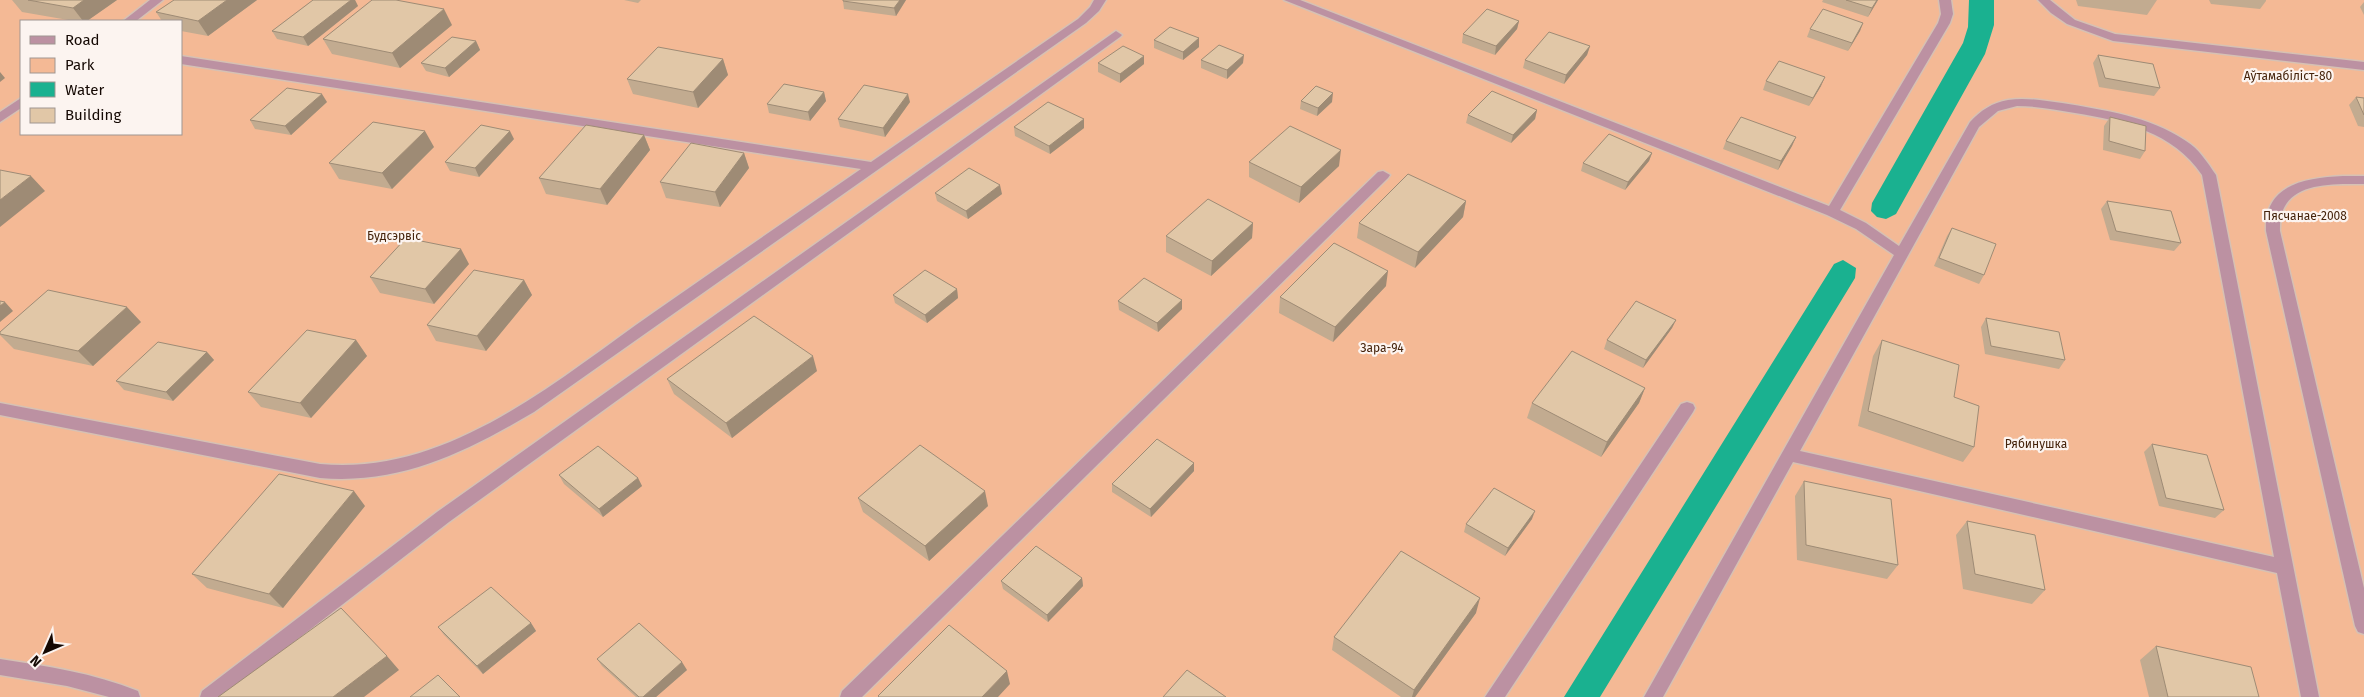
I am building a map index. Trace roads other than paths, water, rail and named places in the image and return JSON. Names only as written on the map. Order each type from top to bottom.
[{"type":"lane","points":[[130,20],[157,0]]},
{"type":"lane","points":[[0,409],[320,471],[354,473],[386,469],[423,459],[496,428],[528,408],[1082,20],[1095,9],[1100,0]]},
{"type":"lane","points":[[1290,0],[1832,212],[1861,226],[1903,255]]},
{"type":"lane","points":[[1832,212],[1944,23],[1946,14],[1944,0]]},
{"type":"lane","points":[[2044,0],[2055,11],[2071,22],[2113,36],[2364,66]]},
{"type":"lane","points":[[209,697],[443,518],[1116,35]]},
{"type":"lane","points":[[182,60],[874,167]]},
{"type":"lane","points":[[0,118],[20,103]]},
{"type":"lane","points":[[1653,697],[1903,255],[1974,125],[2000,105],[2012,103],[2038,103],[2120,118],[2151,127],[2190,150],[2203,163],[2209,175],[2310,697]]},
{"type":"lane","points":[[849,697],[1383,175]]},
{"type":"lane","points":[[2364,180],[2313,184],[2292,190],[2279,201],[2272,217],[2273,235],[2364,626]]},
{"type":"lane","points":[[1494,697],[1687,408]]},
{"type":"lane","points":[[1790,455],[2285,566]]},
{"type":"lane","points":[[0,667],[69,678],[112,688],[131,697]]},
{"type":"water","points":[[1969,0],[1994,0],[1994,25],[1985,54],[1896,214],[1886,219],[1877,217],[1871,211],[1872,203],[1963,43],[1968,27]]},
{"type":"water","points":[[1843,260],[1856,268],[1855,278],[1600,697],[1564,697],[1834,264]]},
{"type":"park label","name":"Аўтамабіліст-80","points":[[2288,76]]},
{"type":"park label","name":"Пясчанае-2008","points":[[2305,216]]},
{"type":"park label","name":"Будсэрвіс","points":[[394,236]]},
{"type":"park label","name":"Зара-94","points":[[1382,348]]},
{"type":"park label","name":"Рябинушка","points":[[2036,444]]}]
